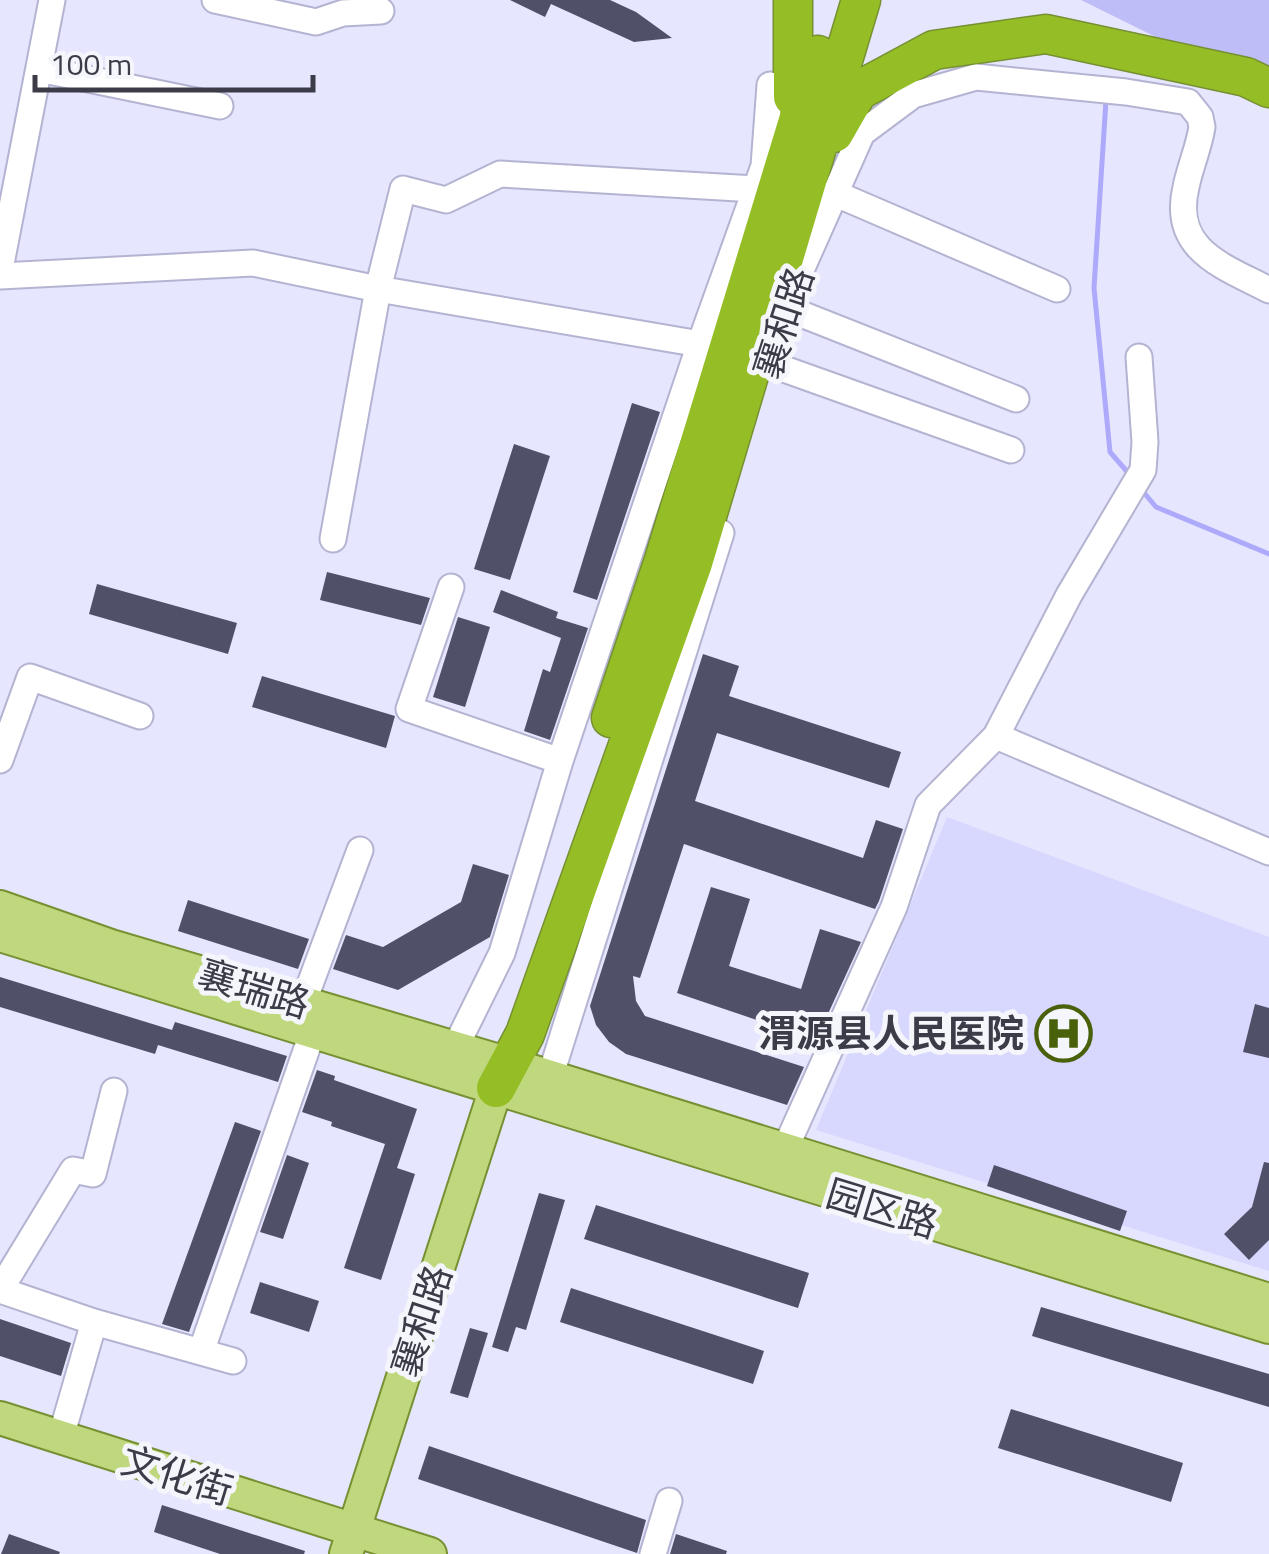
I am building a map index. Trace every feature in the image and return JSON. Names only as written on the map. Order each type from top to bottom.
[{"type":"highway","points":[[793,0],[794,130]]},
{"type":"highway","points":[[503,1076],[506,1030],[664,560],[836,0]]},
{"type":"highway","points":[[819,190],[861,0]]},
{"type":"highway","points":[[503,1076],[525,1034],[693,564],[819,190],[858,91],[934,50],[1046,34],[1246,76],[1269,88]]},
{"type":"main road","name":"襄瑞路","points":[[0,907],[308,1017],[456,1048],[503,1076]]},
{"type":"main road","name":"襄瑞路","points":[[0,936],[308,1017],[503,1076]]},
{"type":"main road","name":"园区路","points":[[503,1076],[550,1076],[1269,1300]]},
{"type":"main road","name":"园区路","points":[[503,1076],[1269,1326]]},
{"type":"main road","name":"襄和路","points":[[350,1542],[503,1076]]},
{"type":"main road","name":"文化街","points":[[0,1418],[350,1542],[430,1554]]},
{"type":"street","points":[[52,0],[0,273],[254,263],[378,289],[700,344]]},
{"type":"street","points":[[214,0],[316,22],[343,13],[381,12]]},
{"type":"street","points":[[39,68],[220,106]]},
{"type":"street","name":"襄和路","points":[[550,1076],[704,593],[819,190],[862,133],[912,95],[976,78],[1188,102],[1202,127],[1182,205],[1190,239],[1217,262],[1269,290]]},
{"type":"street","name":"襄和路","points":[[456,1048],[502,953],[560,761],[764,166],[770,85]]},
{"type":"street","points":[[334,539],[378,289],[402,189],[446,200],[500,174],[755,189]]},
{"type":"street","points":[[819,190],[1057,289]]},
{"type":"street","points":[[786,308],[1016,399]]},
{"type":"street","points":[[785,1149],[894,907],[928,805],[996,736],[1069,594],[1136,480],[1145,442],[1140,357]]},
{"type":"street","points":[[770,364],[1011,450]]},
{"type":"street","points":[[452,586],[408,709],[560,761]]},
{"type":"street","points":[[0,760],[30,677],[140,716]]},
{"type":"street","points":[[996,736],[1269,852]]},
{"type":"street","points":[[201,1352],[360,850]]},
{"type":"street","points":[[114,1091],[93,1174],[73,1170],[0,1290],[94,1322],[233,1361]]},
{"type":"street","points":[[60,1440],[94,1322]]},
{"type":"street","points":[[653,1554],[669,1501]]},
{"type":"shaded area","points":[[1081,0],[1269,0],[1269,93]]},
{"type":"shaded area","name":"渭源县人民医院","points":[[947,817],[1269,937],[1269,1271],[816,1130]]},
{"type":"building","points":[[510,0],[610,0],[636,12],[672,38],[634,42],[551,4],[545,17]]},
{"type":"building","points":[[632,403],[660,412],[597,600],[573,592]]},
{"type":"building","points":[[514,444],[550,456],[510,580],[474,569]]},
{"type":"building","points":[[327,572],[430,598],[421,625],[320,600]]},
{"type":"building","points":[[97,584],[237,623],[228,654],[89,614]]},
{"type":"building","points":[[501,590],[558,612],[556,618],[588,628],[550,740],[524,731],[543,669],[550,672],[561,638],[493,612]]},
{"type":"building","points":[[458,617],[490,627],[465,707],[433,697]]},
{"type":"building","points":[[703,654],[739,666],[729,696],[901,752],[889,788],[717,733],[695,801],[863,858],[876,820],[903,829],[879,901],[875,909],[684,844],[640,978],[633,976],[636,1001],[645,1016],[804,1067],[787,1105],[626,1054],[609,1042],[596,1025],[590,1006]]},
{"type":"building","points":[[262,676],[395,716],[386,748],[252,707]]},
{"type":"building","points":[[473,864],[509,875],[490,937],[398,990],[333,969],[346,935],[383,947],[461,902]]},
{"type":"building","points":[[711,887],[750,899],[729,966],[801,989],[820,929],[861,942],[816,1040],[677,993]]},
{"type":"building","points":[[188,900],[309,939],[298,969],[178,931]]},
{"type":"building","points":[[0,977],[172,1030],[175,1022],[287,1056],[278,1082],[158,1045],[155,1054],[0,1007]]},
{"type":"building","points":[[1255,1004],[1269,1008],[1269,1058],[1243,1052]]},
{"type":"building","points":[[317,1070],[335,1076],[334,1080],[417,1109],[397,1168],[415,1174],[381,1280],[344,1268],[385,1144],[302,1112]]},
{"type":"building","points":[[235,1122],[261,1131],[189,1332],[162,1324]]},
{"type":"building","points":[[287,1155],[309,1163],[283,1239],[260,1232]]},
{"type":"building","points":[[1264,1162],[1269,1163],[1269,1240],[1249,1260],[1224,1234],[1252,1207]]},
{"type":"building","points":[[994,1165],[1127,1211],[1120,1231],[987,1186]]},
{"type":"building","points":[[539,1193],[565,1200],[526,1330],[516,1327],[508,1352],[492,1347]]},
{"type":"building","points":[[596,1205],[809,1273],[798,1308],[584,1239]]},
{"type":"building","points":[[260,1282],[319,1301],[309,1332],[250,1313]]},
{"type":"building","points":[[571,1288],[764,1351],[753,1384],[560,1322]]},
{"type":"building","points":[[1041,1307],[1269,1374],[1269,1407],[1032,1336]]},
{"type":"building","points":[[0,1319],[71,1343],[61,1376],[0,1356]]},
{"type":"building","points":[[470,1328],[488,1333],[468,1398],[450,1393]]},
{"type":"building","points":[[1011,1409],[1183,1463],[1171,1502],[998,1448]]},
{"type":"building","points":[[429,1446],[646,1520],[637,1553],[418,1479]]},
{"type":"building","points":[[162,1505],[305,1551],[304,1554],[220,1554],[154,1532]]},
{"type":"building","points":[[9,1534],[60,1552],[1,1554]]},
{"type":"building","points":[[676,1534],[727,1551],[726,1554],[670,1554]]},
{"type":"waterway","points":[[1106,100],[1094,288],[1110,452],[1130,475]]},
{"type":"waterway","points":[[1140,488],[1156,507],[1269,554]]},
{"type":"place","name":"渭源县人民医院","points":[[1063,1034]]}]
